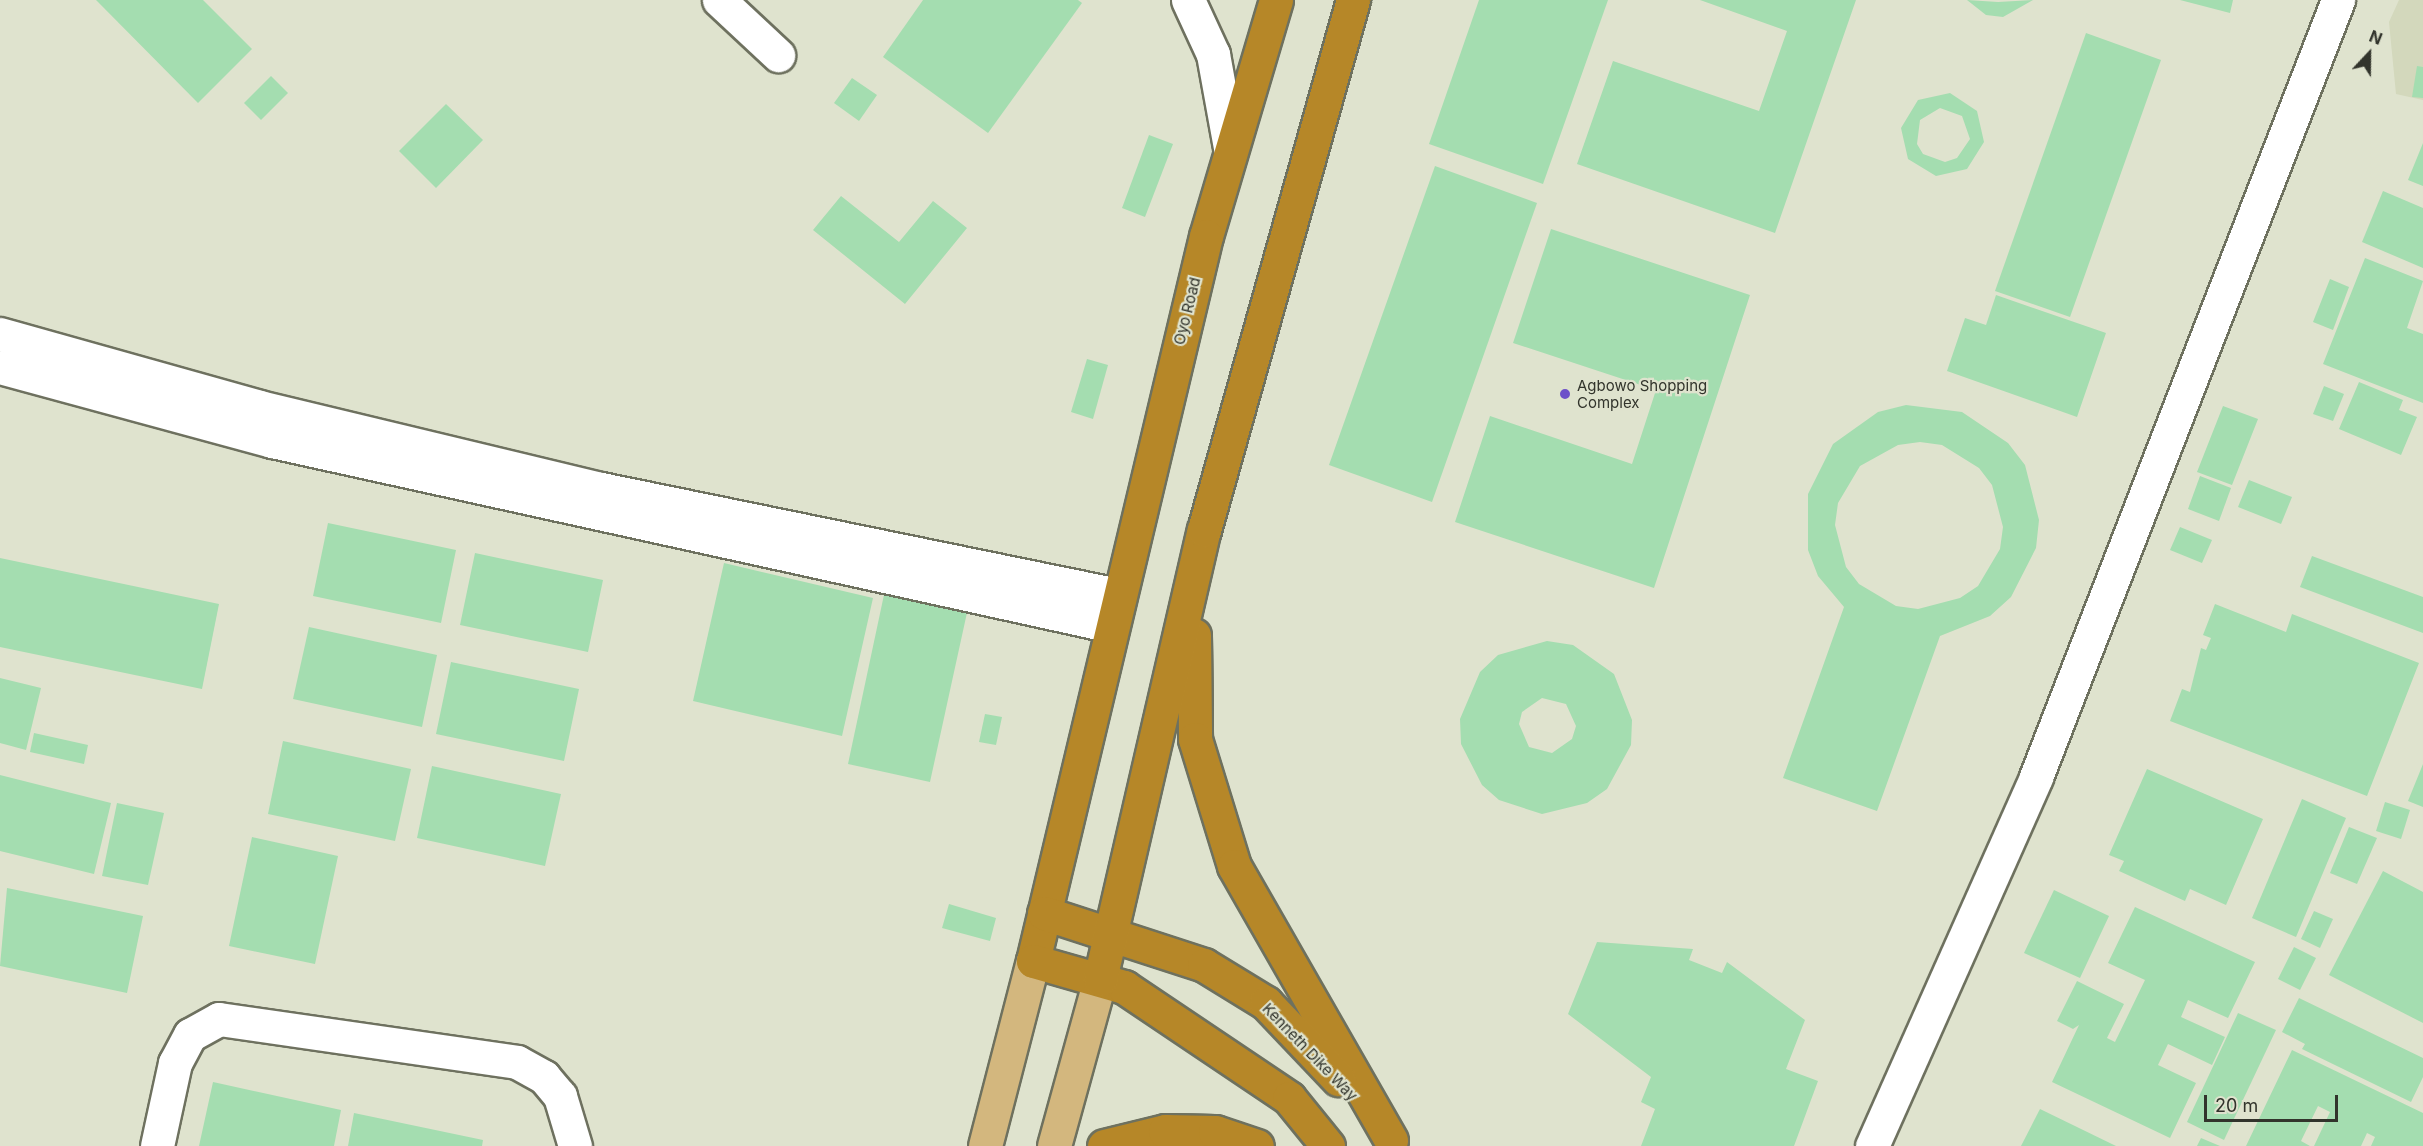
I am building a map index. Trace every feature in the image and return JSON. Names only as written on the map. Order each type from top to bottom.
[{"type":"highway","name":"Oyo Road","points":[[1033,961],[1118,595],[1230,148],[1276,0]]},
{"type":"highway","points":[[1100,979],[1108,930],[1204,530],[1353,0]]},
{"type":"highway","points":[[1204,530],[1191,674],[1195,739],[1212,805],[1234,866],[1291,974],[1393,1143]]},
{"type":"highway","name":"Kenneth Dike Way","points":[[1044,913],[1108,930],[1204,965],[1266,1003],[1393,1143]]},
{"type":"highway","points":[[1033,961],[1124,987],[1206,1038],[1289,1098],[1328,1146]]},
{"type":"highway","points":[[1104,1146],[1165,1131],[1215,1132],[1257,1146]]},
{"type":"main road","points":[[985,1146],[1033,961]]},
{"type":"main road","points":[[1054,1146],[1100,979]]},
{"type":"street","points":[[719,0],[778,55]]},
{"type":"street","points":[[1188,0],[1213,54],[1230,148]]},
{"type":"street","points":[[1872,1146],[2036,777],[2338,0]]},
{"type":"street","points":[[0,334],[259,406],[601,489],[1118,595]]},
{"type":"street","points":[[0,367],[272,441],[1112,626]]},
{"type":"street","points":[[157,1146],[175,1064],[190,1035],[219,1019],[517,1062],[544,1077],[560,1096],[575,1146]]},
{"type":"shaded area","points":[[2399,0],[2423,0],[2423,100],[2396,94],[2389,22]]},
{"type":"building","points":[[96,0],[203,0],[252,49],[198,103]]},
{"type":"building","points":[[923,0],[1078,0],[1082,3],[988,133],[883,57]]},
{"type":"building","points":[[1479,0],[1608,0],[1543,184],[1429,144]]},
{"type":"building","points":[[1700,0],[1856,0],[1775,233],[1577,164],[1613,61],[1759,111],[1787,31]]},
{"type":"building","points":[[1967,0],[1998,2],[2033,0],[2003,17],[1986,15]]},
{"type":"building","points":[[2180,0],[2233,0],[2230,13]]},
{"type":"building","points":[[2086,33],[2161,60],[2070,317],[1995,291]]},
{"type":"building","points":[[2417,66],[2423,67],[2423,98],[2412,97]]},
{"type":"building","points":[[271,76],[288,93],[261,120],[244,103]]},
{"type":"building","points":[[852,78],[877,95],[859,121],[834,103]]},
{"type":"building","points":[[1950,93],[1977,111],[1984,142],[1967,169],[1936,176],[1908,159],[1901,128],[1918,100]],"holes":[[[1940,108],[1962,116],[1970,139],[1957,158],[1945,162],[1923,154],[1917,144],[1920,120]]]},
{"type":"building","points":[[446,104],[483,140],[436,188],[399,151]]},
{"type":"building","points":[[1149,135],[1173,144],[1145,217],[1122,208]]},
{"type":"building","points":[[2423,143],[2423,186],[2408,180]]},
{"type":"building","points":[[1435,166],[1537,203],[1432,502],[1329,465]]},
{"type":"building","points":[[2383,191],[2423,208],[2423,268],[2362,242]]},
{"type":"building","points":[[841,196],[899,242],[933,201],[967,228],[905,304],[813,230]]},
{"type":"building","points":[[1551,229],[1750,295],[1654,588],[1455,522],[1490,416],[1632,464],[1656,390],[1513,343]]},
{"type":"building","points":[[2365,258],[2423,281],[2407,328],[2423,334],[2423,403],[2323,364]]},
{"type":"building","points":[[2330,279],[2349,287],[2333,330],[2313,322]]},
{"type":"building","points":[[1996,295],[2106,333],[2077,417],[1947,371],[1965,318],[1986,325]]},
{"type":"building","points":[[1087,359],[1108,365],[1093,419],[1071,412]]},
{"type":"building","points":[[2359,382],[2403,400],[2399,410],[2417,417],[2401,455],[2339,429]]},
{"type":"building","points":[[2324,386],[2344,394],[2333,421],[2313,414]]},
{"type":"building","points":[[1906,405],[1962,412],[2008,443],[2025,465],[2039,520],[2036,548],[2011,597],[1990,616],[1940,636],[1877,811],[1783,778],[1844,607],[1818,576],[1808,550],[1808,494],[1833,444],[1878,412]],"holes":[[[1920,442],[1942,445],[1979,468],[1992,485],[2003,527],[2000,549],[1978,586],[1960,598],[1918,609],[1896,606],[1859,584],[1846,567],[1835,525],[1838,503],[1860,466],[1898,445]]]},
{"type":"building","points":[[2223,406],[2258,419],[2232,485],[2197,472]]},
{"type":"building","points":[[2200,476],[2231,488],[2219,521],[2188,509]]},
{"type":"building","points":[[2249,480],[2292,497],[2281,524],[2238,507]]},
{"type":"building","points":[[328,523],[456,550],[441,623],[313,596]]},
{"type":"building","points":[[2180,527],[2212,540],[2202,563],[2170,550]]},
{"type":"building","points":[[475,553],[603,580],[588,652],[460,625]]},
{"type":"building","points":[[2312,556],[2423,597],[2423,633],[2300,587]]},
{"type":"building","points":[[0,558],[219,604],[202,689],[0,647]]},
{"type":"building","points":[[724,563],[873,598],[842,736],[693,701]]},
{"type":"building","points":[[885,590],[968,608],[930,782],[848,764]]},
{"type":"building","points":[[2215,604],[2286,632],[2292,614],[2419,663],[2367,796],[2170,721],[2182,689],[2190,692],[2201,648],[2206,650],[2211,638],[2203,635]]},
{"type":"building","points":[[309,627],[437,655],[422,727],[293,699]]},
{"type":"building","points":[[1547,641],[1573,645],[1614,674],[1632,720],[1631,745],[1607,789],[1587,803],[1542,814],[1499,800],[1482,785],[1461,744],[1460,719],[1480,672],[1498,655]],"holes":[[[1542,698],[1566,704],[1576,726],[1572,739],[1552,753],[1529,747],[1519,724],[1522,712]]]},
{"type":"building","points":[[451,662],[579,689],[564,761],[436,734]]},
{"type":"building","points":[[0,678],[41,688],[26,750],[0,743]]},
{"type":"building","points":[[985,714],[1002,717],[996,745],[979,742]]},
{"type":"building","points":[[34,733],[88,745],[84,764],[30,752]]},
{"type":"building","points":[[283,741],[411,769],[395,841],[268,814]]},
{"type":"building","points":[[2423,764],[2423,807],[2408,801]]},
{"type":"building","points":[[432,766],[561,794],[545,866],[417,838]]},
{"type":"building","points":[[2147,769],[2263,819],[2226,905],[2190,889],[2185,901],[2119,871],[2124,861],[2109,855]]},
{"type":"building","points":[[0,775],[111,803],[94,874],[0,851]]},
{"type":"building","points":[[2302,799],[2346,818],[2296,937],[2252,918]]},
{"type":"building","points":[[2385,802],[2410,810],[2401,839],[2376,831]]},
{"type":"building","points":[[117,803],[164,813],[148,885],[102,876]]},
{"type":"building","points":[[2349,827],[2377,838],[2357,884],[2330,873]]},
{"type":"building","points":[[252,837],[338,856],[315,964],[229,946]]},
{"type":"building","points":[[2383,871],[2423,892],[2423,1023],[2329,975]]},
{"type":"building","points":[[7,888],[143,916],[127,993],[0,966]]},
{"type":"building","points":[[2054,890],[2109,916],[2080,978],[2024,953]]},
{"type":"building","points":[[949,904],[996,918],[990,941],[942,928]]},
{"type":"building","points":[[2135,907],[2255,962],[2228,1018],[2188,1000],[2181,1017],[2225,1037],[2212,1065],[2168,1044],[2158,1065],[2196,1083],[2170,1138],[2052,1082],[2079,1025],[2073,1029],[2057,1021],[2077,981],[2124,1004],[2107,1038],[2115,1042],[2145,980],[2108,963]]},
{"type":"building","points":[[2314,911],[2333,919],[2320,948],[2301,939]]},
{"type":"building","points":[[1597,942],[1693,949],[1689,960],[1722,973],[1727,962],[1805,1020],[1786,1069],[1818,1081],[1794,1146],[1641,1146],[1655,1109],[1641,1102],[1651,1077],[1568,1014]]},
{"type":"building","points":[[2294,947],[2316,958],[2300,990],[2278,979]]},
{"type":"building","points":[[2299,998],[2423,1058],[2423,1077],[2411,1102],[2302,1049],[2305,1044],[2282,1032]]},
{"type":"building","points":[[2238,1013],[2276,1030],[2224,1140],[2187,1122]]},
{"type":"building","points":[[2292,1050],[2423,1113],[2423,1146],[2371,1146],[2375,1137],[2367,1133],[2361,1146],[2314,1146],[2330,1112],[2318,1106],[2301,1141],[2310,1146],[2246,1146]]},
{"type":"building","points":[[213,1082],[341,1110],[334,1146],[199,1146]]},
{"type":"building","points":[[2040,1109],[2116,1146],[2021,1146]]},
{"type":"building","points":[[354,1113],[483,1140],[482,1146],[348,1146]]},
{"type":"building","points":[[2201,1138],[2220,1146],[2197,1146]]},
{"type":"place","name":"Agbowo Shopping Complex","points":[[1565,394]]}]
